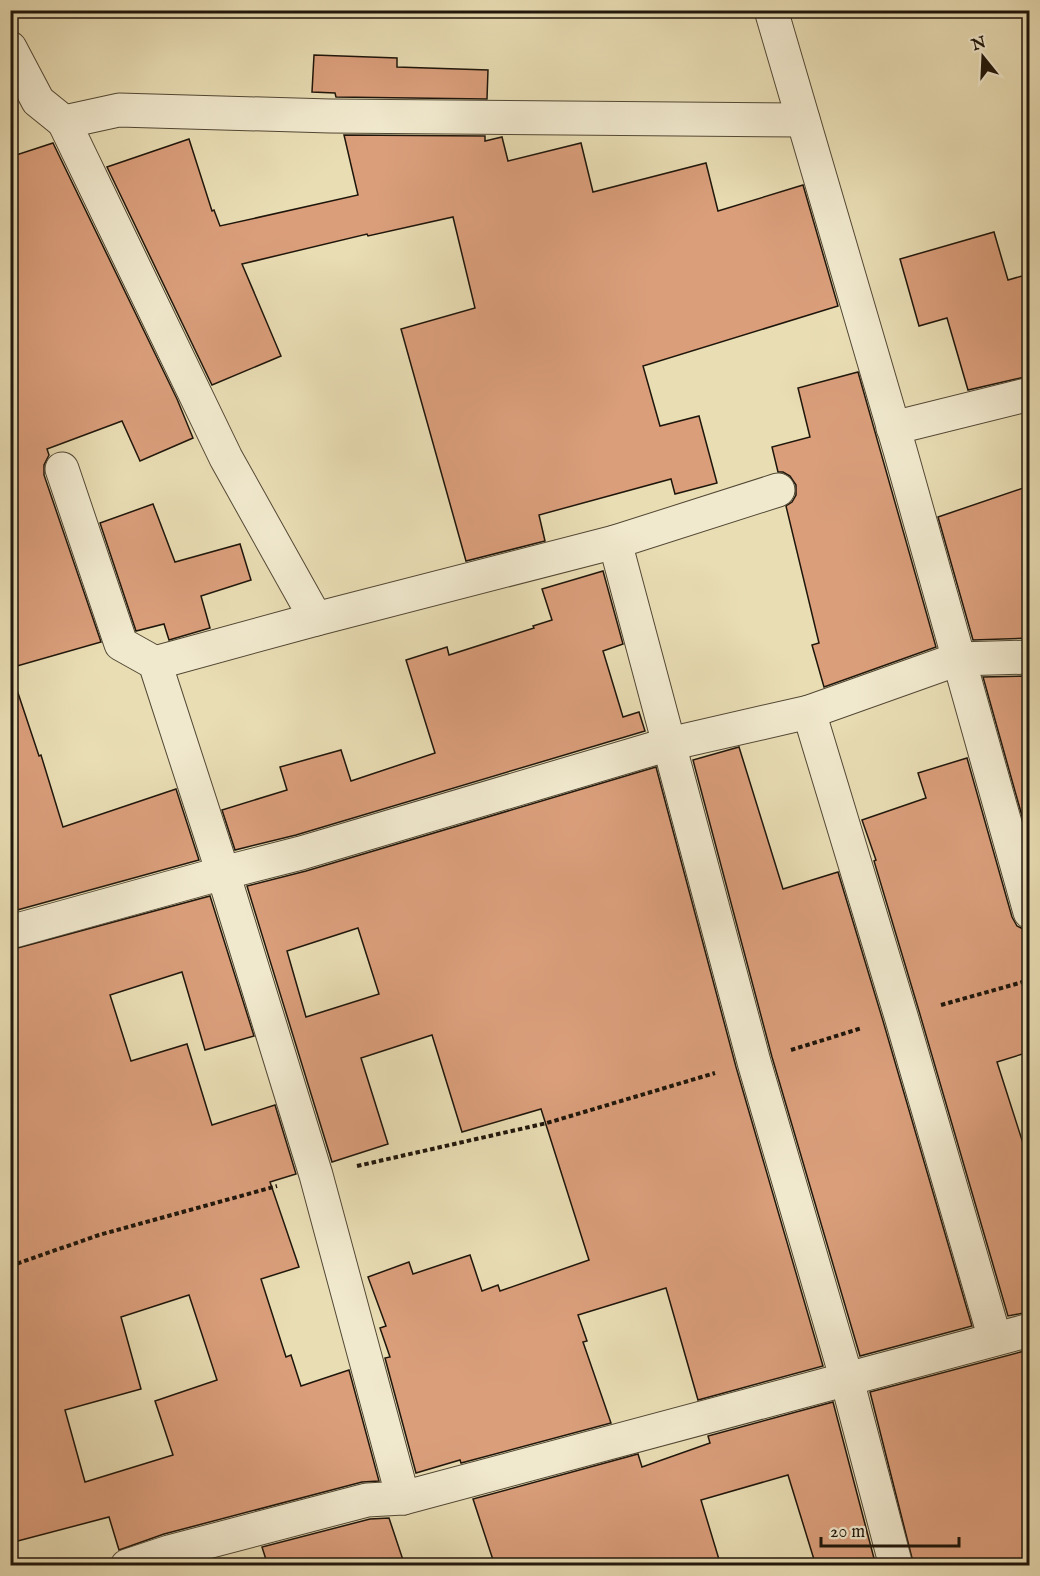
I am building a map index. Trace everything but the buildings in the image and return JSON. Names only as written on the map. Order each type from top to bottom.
[{"type":"street","points":[[771,10],[893,428],[1029,912]]},
{"type":"street","points":[[10,48],[39,101],[64,122],[226,458],[316,619]]},
{"type":"street","points":[[64,122],[118,110],[330,116],[803,120]]},
{"type":"street","points":[[893,428],[1029,394]]},
{"type":"street","points":[[62,469],[121,644],[155,663],[223,873],[316,1175],[403,1498]]},
{"type":"street","points":[[155,663],[615,542],[778,490]]},
{"type":"street","points":[[615,542],[754,1062],[848,1380],[896,1566]]},
{"type":"street","points":[[10,932],[301,853],[669,744],[809,712],[958,659],[1029,657]]},
{"type":"street","points":[[809,712],[995,1339]]},
{"type":"street","points":[[127,1566],[169,1552],[367,1500],[403,1498],[1029,1330]]},
{"type":"path","points":[[10,1266],[99,1235],[316,1175],[547,1123],[901,1016],[1029,980]]}]
